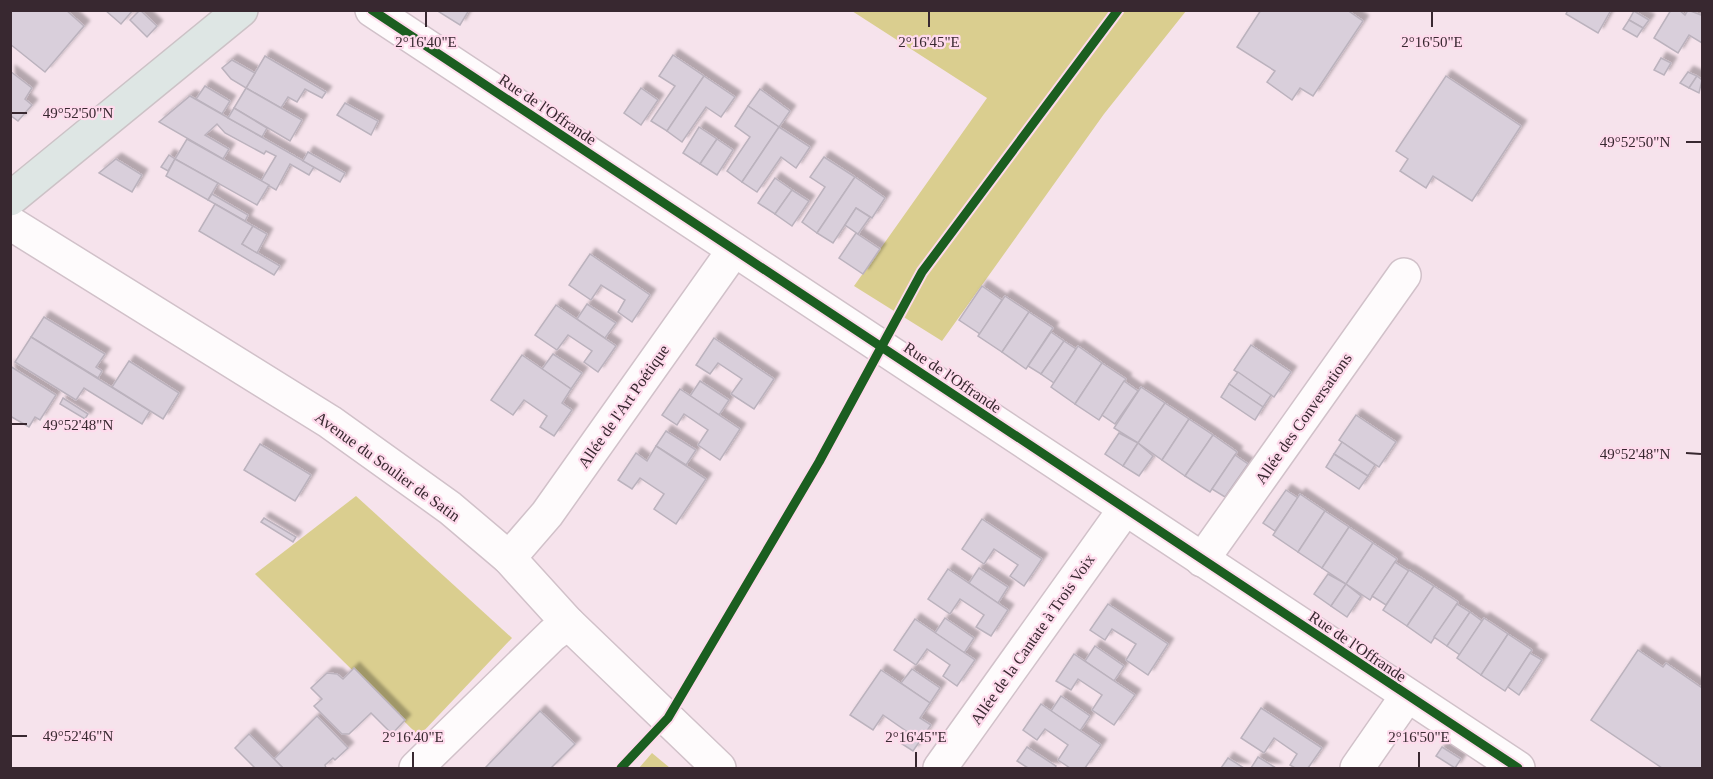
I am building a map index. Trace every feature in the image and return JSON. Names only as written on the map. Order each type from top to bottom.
[{"type":"main road","points":[[10,199],[241,10]]},
{"type":"street","name":"Rue de l'Offrande","points":[[372,10],[1518,768]]},
{"type":"street","name":"Avenue du Soulier de Satin","points":[[10,223],[330,422],[450,508],[509,558],[568,623],[719,768]]},
{"type":"street","name":"Allée de l'Art Poétique","points":[[509,558],[547,514],[734,250]]},
{"type":"street","name":"Allée des Conversations","points":[[1203,560],[1404,275]]},
{"type":"street","name":"Allée de la Cantate à Trois Voix","points":[[940,768],[1125,509]]},
{"type":"street","points":[[416,768],[552,635],[568,623]]},
{"type":"street","points":[[1357,768],[1407,696]]},
{"type":"shaded area","points":[[852,11],[1186,11],[1104,114],[942,341],[854,286],[987,98]]},
{"type":"shaded area","points":[[356,496],[512,638],[419,736],[255,574]]},
{"type":"shaded area","points":[[652,753],[670,768],[639,768]]},
{"type":"building","points":[[10,10],[66,10],[84,26],[45,72],[10,44]]},
{"type":"building","points":[[105,10],[133,10],[121,24]]},
{"type":"building","points":[[140,10],[157,26],[147,37],[130,20]]},
{"type":"building","points":[[436,10],[469,10],[460,25]]},
{"type":"building","points":[[1261,10],[1347,10],[1363,21],[1313,96],[1300,88],[1292,100],[1267,82],[1275,71],[1237,47]]},
{"type":"building","points":[[1568,10],[1611,10],[1598,33],[1566,14]]},
{"type":"building","points":[[1671,10],[1679,10],[1685,15],[1688,10],[1701,15],[1702,12],[1702,43],[1689,35],[1678,53],[1654,38]]},
{"type":"building","points":[[1634,11],[1649,20],[1643,28],[1629,20]]},
{"type":"building","points":[[1629,20],[1643,28],[1637,37],[1623,29]]},
{"type":"building","points":[[673,55],[704,76],[667,131],[651,121],[675,86],[659,76]]},
{"type":"building","points":[[265,56],[326,92],[322,98],[305,89],[297,102],[288,97],[281,108],[246,88]]},
{"type":"building","points":[[1661,58],[1671,63],[1664,75],[1654,70]]},
{"type":"building","points":[[232,60],[255,73],[246,88],[231,79],[222,68]]},
{"type":"building","points":[[10,71],[32,88],[25,99],[32,105],[18,121],[10,115]]},
{"type":"building","points":[[1688,72],[1697,76],[1689,88],[1680,83]]},
{"type":"building","points":[[704,76],[735,97],[721,117],[706,107],[682,142],[667,131]]},
{"type":"building","points":[[1446,76],[1521,126],[1472,201],[1433,176],[1426,188],[1400,171],[1408,159],[1396,151]]},
{"type":"building","points":[[1697,76],[1702,80],[1699,93],[1689,88]]},
{"type":"building","points":[[205,86],[230,101],[222,114],[196,99]]},
{"type":"building","points":[[246,88],[302,120],[290,141],[234,108]]},
{"type":"building","points":[[641,88],[658,100],[641,125],[624,113]]},
{"type":"building","points":[[760,89],[790,111],[779,127],[748,106]]},
{"type":"building","points":[[190,96],[314,167],[309,175],[290,164],[276,190],[261,181],[276,156],[266,151],[264,154],[225,133],[217,124],[205,135],[229,149],[223,159],[159,122]]},
{"type":"building","points":[[345,103],[378,121],[371,135],[337,115]]},
{"type":"building","points":[[748,106],[779,127],[742,182],[727,171],[750,137],[735,126]]},
{"type":"building","points":[[234,108],[267,128],[262,137],[228,118]]},
{"type":"building","points":[[699,127],[717,139],[700,164],[683,153]]},
{"type":"building","points":[[779,127],[810,147],[796,168],[781,157],[757,192],[742,182]]},
{"type":"building","points":[[187,139],[269,185],[257,205],[175,159]]},
{"type":"building","points":[[717,139],[733,150],[717,175],[700,164]]},
{"type":"building","points":[[308,152],[345,173],[340,182],[303,161]]},
{"type":"building","points":[[169,155],[175,159],[168,171],[161,167]]},
{"type":"building","points":[[824,157],[855,177],[817,233],[802,222],[825,187],[810,177]]},
{"type":"building","points":[[116,159],[142,175],[132,192],[99,173]]},
{"type":"building","points":[[175,159],[218,183],[208,200],[166,176]]},
{"type":"building","points":[[855,177],[885,198],[872,218],[856,208],[833,243],[817,233]]},
{"type":"building","points":[[775,178],[792,190],[775,214],[758,203]]},
{"type":"building","points":[[792,190],[809,201],[792,226],[775,214]]},
{"type":"building","points":[[212,194],[248,215],[245,221],[208,200]]},
{"type":"building","points":[[215,204],[253,226],[242,244],[280,266],[274,275],[199,231]]},
{"type":"building","points":[[856,208],[870,217],[858,234],[845,225]]},
{"type":"building","points":[[253,226],[267,234],[257,253],[242,244]]},
{"type":"building","points":[[856,233],[880,249],[863,274],[839,258]]},
{"type":"building","points":[[590,254],[650,295],[632,322],[618,312],[625,300],[601,285],[591,300],[569,285]]},
{"type":"building","points":[[982,286],[1002,300],[980,334],[959,320]]},
{"type":"building","points":[[1005,296],[1029,312],[1002,352],[978,336]]},
{"type":"building","points":[[587,304],[616,323],[605,338],[577,319]]},
{"type":"building","points":[[556,305],[616,346],[598,372],[584,362],[592,351],[568,335],[557,350],[535,335]]},
{"type":"building","points":[[1029,312],[1053,328],[1026,369],[1002,352]]},
{"type":"building","points":[[44,317],[105,354],[96,367],[102,371],[98,378],[31,337]]},
{"type":"building","points":[[1051,332],[1064,341],[1041,374],[1028,366]]},
{"type":"building","points":[[31,337],[150,411],[142,424],[84,388],[76,400],[15,362]]},
{"type":"building","points":[[714,338],[774,379],[754,409],[731,394],[742,379],[718,363],[710,374],[696,365]]},
{"type":"building","points":[[1064,341],[1076,349],[1054,383],[1041,374]]},
{"type":"building","points":[[1251,345],[1291,372],[1274,397],[1234,370]]},
{"type":"building","points":[[1078,346],[1102,363],[1075,404],[1051,387]]},
{"type":"building","points":[[553,354],[582,373],[571,389],[542,369]]},
{"type":"building","points":[[522,355],[571,389],[562,403],[572,410],[554,436],[540,427],[547,416],[524,400],[513,415],[491,400]]},
{"type":"building","points":[[129,361],[179,393],[163,419],[112,387]]},
{"type":"building","points":[[1102,363],[1126,379],[1099,420],[1075,404]]},
{"type":"building","points":[[10,366],[56,395],[40,420],[35,417],[29,427],[10,416]]},
{"type":"building","points":[[1238,372],[1271,395],[1263,407],[1229,384]]},
{"type":"building","points":[[700,381],[729,400],[719,415],[690,396]]},
{"type":"building","points":[[1124,381],[1138,391],[1115,424],[1102,415]]},
{"type":"building","points":[[1229,384],[1263,407],[1255,420],[1221,397]]},
{"type":"building","points":[[1141,387],[1165,403],[1138,443],[1114,428]]},
{"type":"building","points":[[680,389],[740,429],[720,460],[698,445],[708,430],[684,414],[677,425],[662,415]]},
{"type":"building","points":[[63,398],[88,414],[85,419],[60,404]]},
{"type":"building","points":[[1165,403],[1189,419],[1162,460],[1138,443]]},
{"type":"building","points":[[1356,415],[1396,442],[1379,467],[1339,440]]},
{"type":"building","points":[[1189,419],[1213,435],[1185,476],[1162,460]]},
{"type":"building","points":[[666,431],[696,450],[686,465],[656,446]]},
{"type":"building","points":[[1119,433],[1138,443],[1123,466],[1105,454]]},
{"type":"building","points":[[1213,435],[1237,452],[1210,492],[1185,476]]},
{"type":"building","points":[[1342,442],[1375,465],[1368,476],[1334,454]]},
{"type":"building","points":[[1138,443],[1153,456],[1139,476],[1123,466]]},
{"type":"building","points":[[260,444],[311,475],[295,501],[244,470]]},
{"type":"building","points":[[656,446],[706,479],[676,524],[654,509],[664,494],[640,478],[632,489],[618,480],[636,453],[647,461]]},
{"type":"building","points":[[1334,454],[1368,476],[1359,489],[1326,467]]},
{"type":"building","points":[[1235,455],[1248,464],[1225,497],[1212,489]]},
{"type":"building","points":[[1286,490],[1298,498],[1275,531],[1263,523]]},
{"type":"building","points":[[1300,494],[1325,511],[1298,552],[1273,535]]},
{"type":"building","points":[[1325,511],[1349,527],[1322,568],[1298,552]]},
{"type":"building","points":[[264,518],[296,537],[293,542],[261,522]]},
{"type":"building","points":[[982,519],[1042,559],[1024,586],[1010,576],[1018,565],[994,549],[984,564],[962,549]]},
{"type":"building","points":[[1349,527],[1373,543],[1346,584],[1322,568]]},
{"type":"building","points":[[1373,543],[1397,559],[1370,600],[1346,584]]},
{"type":"building","points":[[1395,562],[1409,571],[1386,605],[1372,596]]},
{"type":"building","points":[[979,568],[1008,587],[998,603],[969,583]]},
{"type":"building","points":[[948,569],[1008,610],[991,636],[976,627],[984,615],[960,599],[950,614],[928,599]]},
{"type":"building","points":[[1409,570],[1434,586],[1407,626],[1383,610]]},
{"type":"building","points":[[1328,574],[1346,584],[1331,606],[1314,594]]},
{"type":"building","points":[[1346,584],[1361,596],[1347,617],[1331,606]]},
{"type":"building","points":[[1434,586],[1458,602],[1431,643],[1407,626]]},
{"type":"building","points":[[1108,604],[1168,644],[1148,675],[1126,660],[1136,644],[1112,629],[1105,640],[1090,630]]},
{"type":"building","points":[[1457,604],[1470,612],[1447,646],[1434,637]]},
{"type":"building","points":[[1470,612],[1482,621],[1460,655],[1447,646]]},
{"type":"building","points":[[945,618],[974,638],[964,653],[935,633]]},
{"type":"building","points":[[1484,618],[1508,634],[1481,675],[1457,658]]},
{"type":"building","points":[[915,619],[975,660],[957,686],[943,676],[950,665],[927,649],[916,665],[894,650]]},
{"type":"building","points":[[1508,634],[1532,650],[1505,691],[1481,675]]},
{"type":"building","points":[[1095,646],[1124,666],[1114,681],[1085,661]]},
{"type":"building","points":[[1638,650],[1663,667],[1666,663],[1702,688],[1702,768],[1662,768],[1591,720]]},
{"type":"building","points":[[1530,653],[1542,660],[1519,695],[1508,687]]},
{"type":"building","points":[[1074,654],[1135,695],[1114,725],[1092,710],[1102,695],[1078,679],[1071,690],[1056,681]]},
{"type":"building","points":[[354,668],[405,720],[392,734],[371,713],[349,734],[342,734],[314,706],[322,699],[311,688],[327,673],[337,674],[343,679]]},
{"type":"building","points":[[912,669],[940,688],[930,703],[901,683]]},
{"type":"building","points":[[881,670],[930,703],[920,718],[931,725],[913,751],[899,742],[906,731],[883,715],[873,730],[850,715]]},
{"type":"building","points":[[1061,696],[1090,716],[1080,731],[1051,711]]},
{"type":"building","points":[[1041,704],[1101,745],[1085,768],[1070,768],[1058,760],[1068,745],[1045,729],[1037,740],[1023,730]]},
{"type":"building","points":[[1261,708],[1322,748],[1308,768],[1295,768],[1290,765],[1297,754],[1274,738],[1264,753],[1241,738]]},
{"type":"building","points":[[540,711],[575,744],[551,768],[485,768]]},
{"type":"building","points":[[317,716],[348,748],[335,760],[333,758],[325,765],[326,768],[283,768],[274,759]]},
{"type":"building","points":[[249,734],[283,768],[255,768],[235,748]]},
{"type":"building","points":[[1027,747],[1056,766],[1055,768],[1028,768],[1017,761]]},
{"type":"building","points":[[1442,747],[1461,759],[1455,768],[1436,756]]},
{"type":"building","points":[[1258,757],[1276,768],[1251,768]]},
{"type":"building","points":[[1228,758],[1244,768],[1221,768]]},
{"type":"cycle path","points":[[372,10],[1518,768]]},
{"type":"cycle path","points":[[621,768],[668,718],[819,462],[922,272],[1118,10]]}]
